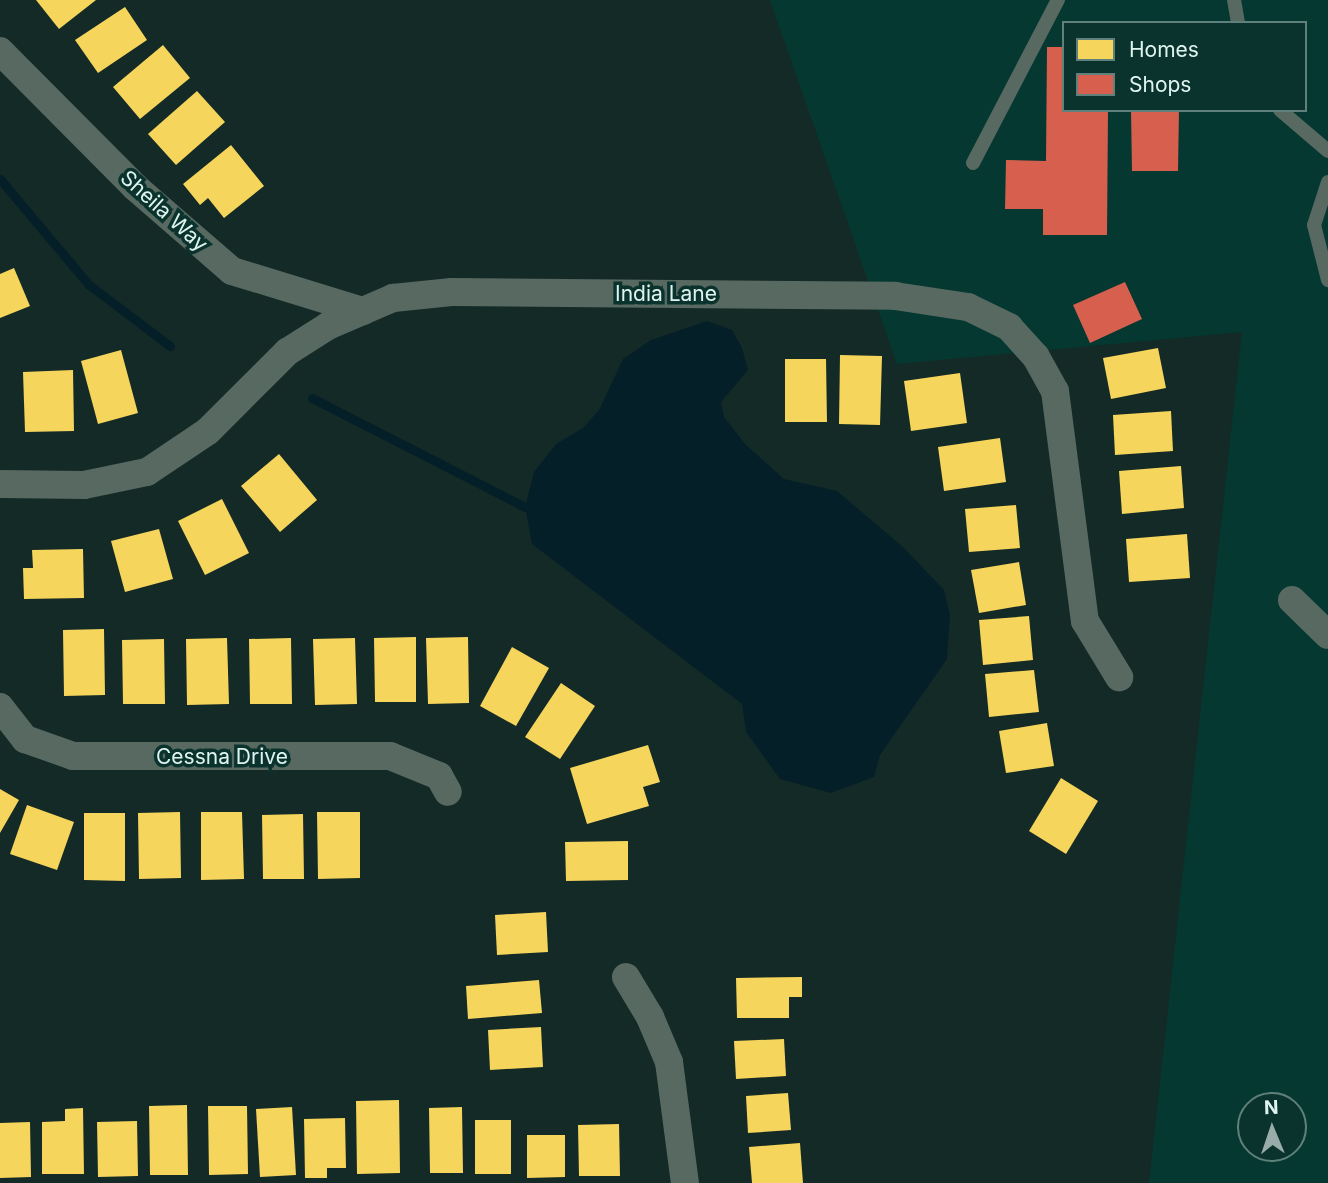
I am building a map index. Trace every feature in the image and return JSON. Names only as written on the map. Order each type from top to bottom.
[{"type":"street","name":"Sheila Way","points":[[0,51],[135,187],[232,271],[363,311]]},
{"type":"street","name":"India Lane","points":[[0,484],[84,485],[148,472],[208,431],[287,352],[328,326],[393,298],[452,292],[895,296],[968,307],[1009,327],[1036,357],[1055,391],[1085,621],[1119,677]]},
{"type":"street","points":[[1292,600],[1328,635]]},
{"type":"street","name":"Cessna Drive","points":[[0,707],[25,738],[73,756],[390,756],[439,776],[448,792]]},
{"type":"street","points":[[626,977],[650,1017],[669,1062],[685,1183]]},
{"type":"lane","points":[[973,163],[1058,0]]},
{"type":"lane","points":[[1234,0],[1238,21]]},
{"type":"lane","points":[[1282,112],[1328,151]]},
{"type":"lane","points":[[1328,183],[1314,225],[1328,280]]},
{"type":"shaded area","points":[[770,0],[1328,0],[1328,1183],[1149,1183],[1242,332],[897,364]]},
{"type":"water","points":[[707,321],[732,330],[742,348],[748,370],[721,402],[724,417],[746,445],[784,479],[837,491],[903,547],[944,590],[950,615],[947,659],[880,755],[874,777],[831,793],[780,779],[746,732],[742,704],[532,544],[525,507],[534,472],[556,444],[583,428],[599,410],[623,359],[651,340]]},
{"type":"building: Homes","points":[[36,0],[96,0],[59,29]]},
{"type":"building: Homes","points":[[125,7],[147,40],[98,73],[75,40]]},
{"type":"building: Homes","points":[[163,45],[190,78],[140,119],[113,87]]},
{"type":"building: Homes","points":[[197,91],[225,122],[176,165],[148,134]]},
{"type":"building: Homes","points":[[231,145],[264,186],[224,218],[208,198],[200,205],[183,184]]},
{"type":"building: Homes","points":[[14,268],[30,306],[0,318],[0,274]]},
{"type":"building: Homes","points":[[1158,348],[1166,388],[1111,399],[1103,358]]},
{"type":"building: Homes","points":[[121,350],[138,413],[98,424],[81,361]]},
{"type":"building: Homes","points":[[840,355],[882,356],[880,425],[839,424]]},
{"type":"building: Homes","points":[[785,359],[826,359],[827,422],[785,422]]},
{"type":"building: Homes","points":[[73,370],[74,431],[25,432],[23,372]]},
{"type":"building: Homes","points":[[960,373],[967,423],[911,431],[904,381]]},
{"type":"building: Homes","points":[[1171,411],[1173,451],[1115,455],[1113,415]]},
{"type":"building: Homes","points":[[1000,438],[1006,482],[944,491],[938,447]]},
{"type":"building: Homes","points":[[279,454],[317,500],[280,532],[241,486]]},
{"type":"building: Homes","points":[[1181,466],[1184,508],[1122,514],[1119,471]]},
{"type":"building: Homes","points":[[222,499],[249,553],[205,575],[178,521]]},
{"type":"building: Homes","points":[[1016,505],[1020,548],[969,552],[965,509]]},
{"type":"building: Homes","points":[[159,529],[173,579],[125,592],[111,541]]},
{"type":"building: Homes","points":[[1187,534],[1190,578],[1129,582],[1126,539]]},
{"type":"building: Homes","points":[[83,549],[84,598],[24,599],[23,568],[33,568],[32,550]]},
{"type":"building: Homes","points":[[1019,562],[1026,605],[979,613],[971,570]]},
{"type":"building: Homes","points":[[1029,616],[1033,660],[983,665],[979,620]]},
{"type":"building: Homes","points":[[104,629],[105,695],[64,696],[63,630]]},
{"type":"building: Homes","points":[[416,637],[416,702],[375,702],[374,638]]},
{"type":"building: Homes","points":[[468,637],[469,703],[428,704],[426,638]]},
{"type":"building: Homes","points":[[227,638],[229,704],[187,705],[186,639]]},
{"type":"building: Homes","points":[[291,638],[292,704],[250,704],[249,639]]},
{"type":"building: Homes","points":[[355,638],[357,704],[315,705],[313,639]]},
{"type":"building: Homes","points":[[164,639],[165,704],[123,704],[122,640]]},
{"type":"building: Homes","points":[[512,647],[549,668],[516,726],[480,706]]},
{"type":"building: Homes","points":[[1034,670],[1039,712],[989,717],[985,674]]},
{"type":"building: Homes","points":[[561,683],[595,706],[560,759],[525,737]]},
{"type":"building: Homes","points":[[1047,723],[1054,766],[1006,773],[999,731]]},
{"type":"building: Homes","points":[[648,745],[660,782],[643,787],[649,806],[587,824],[570,768]]},
{"type":"building: Homes","points":[[1061,778],[1098,801],[1066,854],[1029,831]]},
{"type":"building: Homes","points":[[0,789],[19,800],[0,833]]},
{"type":"building: Homes","points":[[27,805],[74,822],[57,870],[10,854]]},
{"type":"building: Homes","points":[[180,812],[181,878],[139,879],[138,813]]},
{"type":"building: Homes","points":[[201,812],[242,812],[244,879],[201,880]]},
{"type":"building: Homes","points":[[317,812],[360,812],[360,878],[318,879]]},
{"type":"building: Homes","points":[[84,813],[125,813],[125,881],[84,880]]},
{"type":"building: Homes","points":[[303,814],[304,879],[263,879],[262,815]]},
{"type":"building: Homes","points":[[628,841],[628,880],[566,881],[565,842]]},
{"type":"building: Homes","points":[[546,912],[548,952],[497,955],[495,915]]},
{"type":"building: Homes","points":[[802,977],[802,997],[789,997],[789,1018],[737,1018],[736,978]]},
{"type":"building: Homes","points":[[539,980],[542,1013],[468,1019],[466,986]]},
{"type":"building: Homes","points":[[541,1027],[543,1067],[490,1070],[488,1030]]},
{"type":"building: Homes","points":[[784,1039],[786,1076],[736,1079],[734,1041]]},
{"type":"building: Homes","points":[[788,1093],[791,1130],[748,1133],[746,1096]]},
{"type":"building: Homes","points":[[399,1100],[400,1173],[357,1174],[356,1101]]},
{"type":"building: Homes","points":[[187,1105],[188,1175],[150,1175],[149,1106]]},
{"type":"building: Homes","points":[[208,1106],[247,1106],[248,1174],[209,1175]]},
{"type":"building: Homes","points":[[292,1107],[296,1175],[260,1177],[256,1109]]},
{"type":"building: Homes","points":[[462,1107],[463,1173],[430,1173],[429,1108]]},
{"type":"building: Homes","points":[[83,1108],[84,1174],[42,1174],[42,1122],[65,1121],[65,1109]]},
{"type":"building: Homes","points":[[345,1118],[346,1168],[327,1168],[327,1178],[305,1178],[304,1119]]},
{"type":"building: Homes","points":[[475,1120],[511,1120],[511,1174],[475,1174]]},
{"type":"building: Homes","points":[[137,1121],[138,1176],[98,1177],[97,1122]]},
{"type":"building: Homes","points":[[30,1122],[31,1177],[0,1178],[0,1123]]},
{"type":"building: Homes","points":[[619,1124],[620,1176],[579,1176],[578,1125]]},
{"type":"building: Homes","points":[[527,1135],[565,1135],[565,1177],[527,1178]]},
{"type":"building: Homes","points":[[800,1143],[803,1183],[752,1183],[749,1147]]},
{"type":"building: Shops","points":[[1047,47],[1062,47],[1062,112],[1108,112],[1107,235],[1043,235],[1043,209],[1005,209],[1006,160],[1046,161]]},
{"type":"building: Shops","points":[[1131,112],[1179,112],[1178,171],[1132,171]]},
{"type":"building: Shops","points":[[1125,282],[1142,319],[1090,343],[1073,305]]},
{"type":"waterway","points":[[0,179],[88,284],[170,346]]},
{"type":"waterway","points":[[312,398],[525,507]]}]
